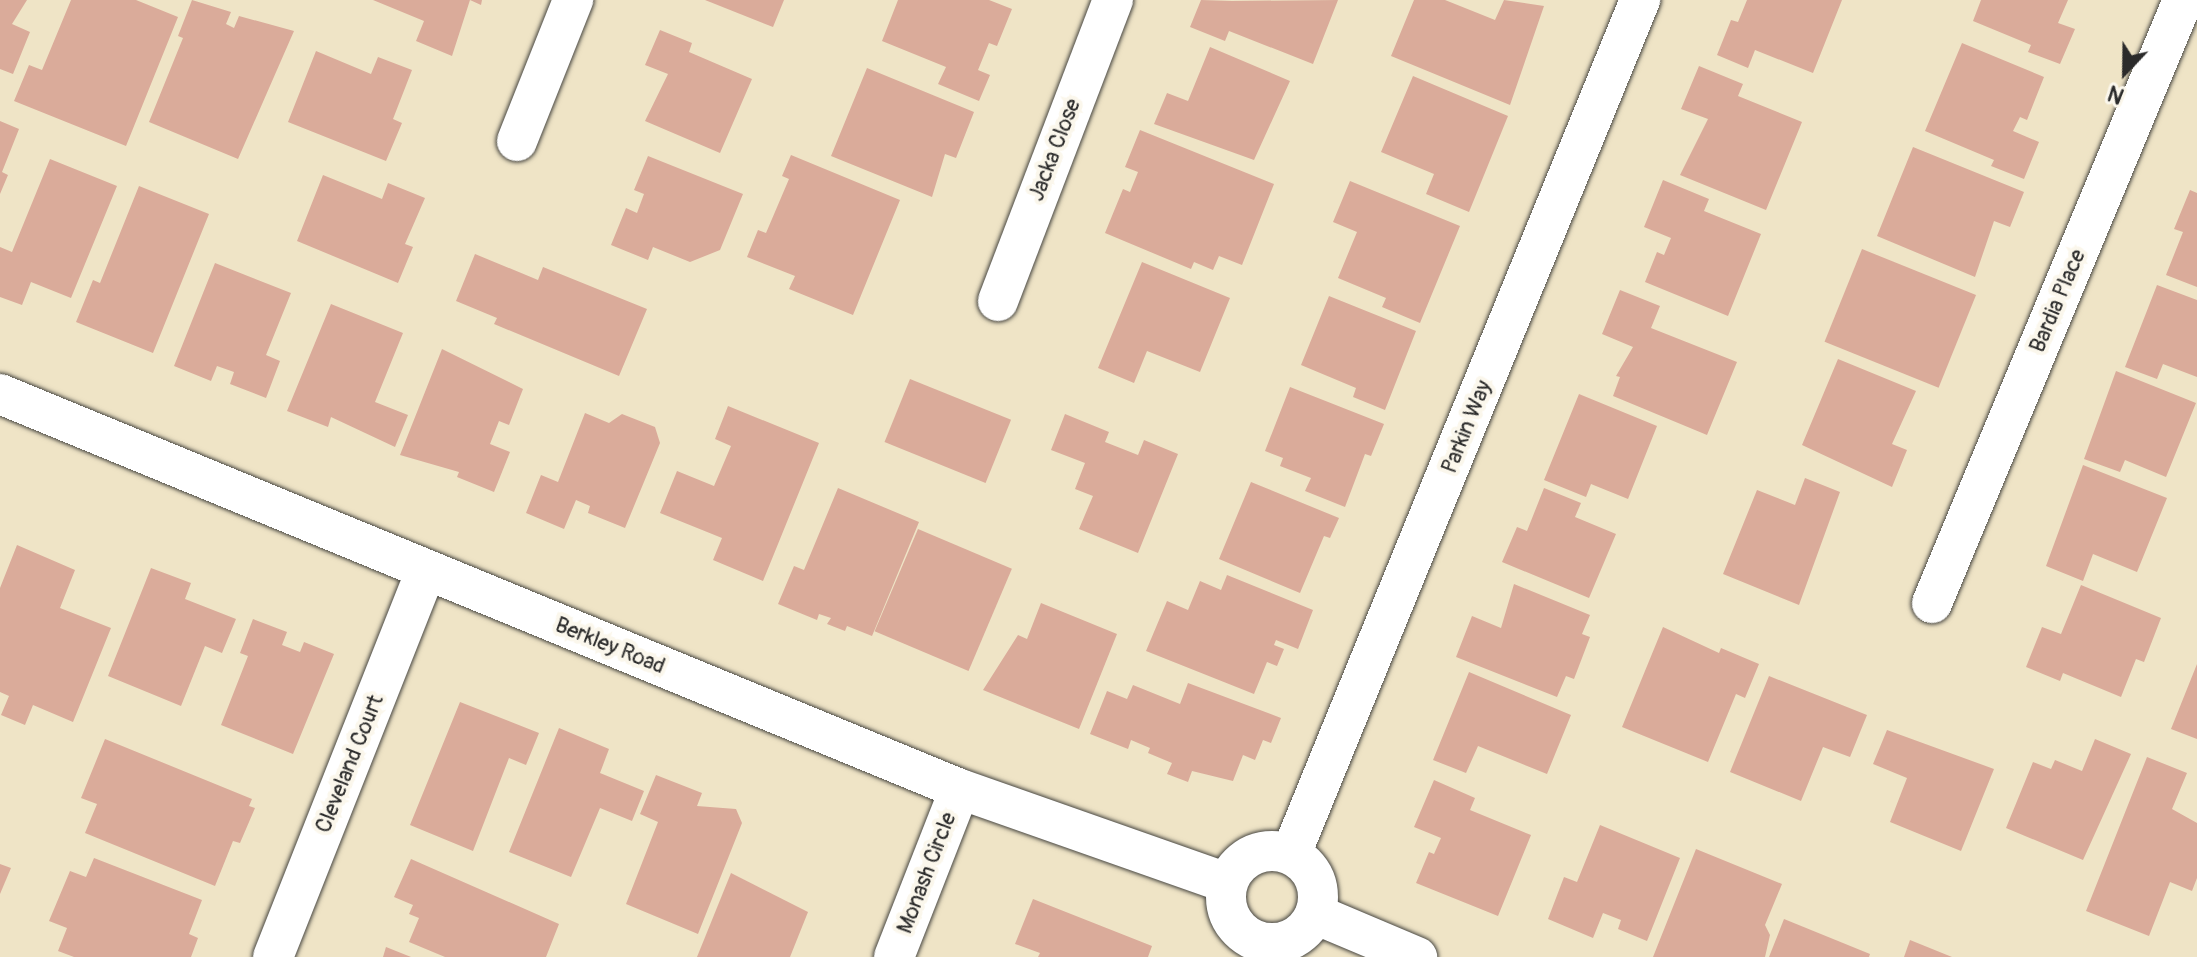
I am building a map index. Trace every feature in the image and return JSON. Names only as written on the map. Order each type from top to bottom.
[{"type":"street","points":[[517,141],[573,0]]},
{"type":"street","name":"Jacka Close","points":[[998,301],[1113,0]]},
{"type":"street","name":"Parkin Way","points":[[1291,854],[1640,0]]},
{"type":"street","name":"Bardia Place","points":[[1932,603],[2183,0]]},
{"type":"street","name":"Berkley Road","points":[[0,394],[960,789],[1227,883]]},
{"type":"street","name":"Cleveland Court","points":[[273,957],[426,570]]},
{"type":"street","name":"Monash Circle","points":[[894,957],[960,789]]},
{"type":"street","points":[[1271,850],[1291,854],[1315,880],[1315,914],[1290,939],[1256,941],[1230,917],[1227,883],[1236,866],[1252,854],[1271,850]]},
{"type":"street","points":[[1315,914],[1417,957]]},
{"type":"building","points":[[0,0],[27,0],[12,24],[30,32],[13,74],[0,69]]},
{"type":"building","points":[[71,0],[136,0],[178,17],[126,146],[14,101],[29,65],[42,70]]},
{"type":"building","points":[[192,0],[231,12],[226,24],[234,28],[239,16],[294,31],[238,159],[149,122],[183,38],[178,36]]},
{"type":"building","points":[[373,0],[470,0],[452,56],[416,41],[424,21]]},
{"type":"building","points":[[705,0],[784,0],[773,27]]},
{"type":"building","points":[[898,0],[989,0],[1012,9],[997,46],[989,43],[978,70],[990,75],[979,101],[938,84],[946,67],[882,41]]},
{"type":"building","points":[[1201,0],[1338,0],[1313,64],[1229,31],[1225,41],[1190,27]]},
{"type":"building","points":[[1414,0],[1445,0],[1495,20],[1504,0],[1544,6],[1510,105],[1391,56]]},
{"type":"building","points":[[1747,0],[1842,0],[1813,73],[1755,50],[1748,68],[1717,55],[1731,20],[1738,22]]},
{"type":"building","points":[[1981,0],[2068,0],[2058,23],[2075,29],[2060,64],[2028,52],[2031,45],[1973,21]]},
{"type":"building","points":[[660,30],[692,43],[689,52],[752,79],[720,153],[645,121],[668,74],[645,65]]},
{"type":"building","points":[[1962,43],[2044,77],[2027,120],[2020,117],[2013,131],[2039,142],[2024,179],[1991,166],[1994,160],[1925,131]]},
{"type":"building","points":[[1210,47],[1290,81],[1254,160],[1154,124],[1167,93],[1188,101]]},
{"type":"building","points":[[316,51],[371,74],[378,57],[412,70],[393,119],[402,123],[386,161],[288,122]]},
{"type":"building","points":[[1699,66],[1743,84],[1738,96],[1802,122],[1766,210],[1680,175],[1708,119],[1681,109]]},
{"type":"building","points":[[867,68],[974,112],[956,158],[945,154],[932,197],[831,156]]},
{"type":"building","points":[[1413,76],[1508,116],[1469,212],[1426,194],[1434,174],[1381,152]]},
{"type":"building","points":[[0,121],[19,129],[2,172],[8,175],[0,194]]},
{"type":"building","points":[[1140,130],[1274,184],[1242,265],[1219,256],[1213,270],[1194,262],[1191,269],[1105,233],[1123,189],[1130,192],[1138,172],[1125,167]]},
{"type":"building","points":[[1913,147],[2024,192],[2010,227],[1994,221],[1975,277],[1877,236]]},
{"type":"building","points":[[791,155],[900,200],[853,315],[789,289],[795,276],[747,257],[758,230],[766,233],[789,179],[782,176]]},
{"type":"building","points":[[648,156],[743,194],[720,250],[690,262],[653,247],[648,260],[611,245],[626,208],[637,213],[644,194],[634,190]]},
{"type":"building","points":[[50,159],[117,186],[71,298],[31,282],[22,305],[0,297],[0,247],[12,252]]},
{"type":"building","points":[[323,175],[382,199],[388,183],[425,198],[405,244],[413,247],[398,283],[297,241]]},
{"type":"building","points":[[1663,180],[1709,199],[1704,211],[1761,234],[1728,316],[1645,282],[1657,252],[1664,255],[1671,238],[1644,227]]},
{"type":"building","points":[[1350,181],[1460,226],[1420,323],[1382,307],[1386,298],[1338,278],[1357,232],[1333,222]]},
{"type":"building","points":[[139,186],[209,214],[153,353],[76,322],[93,280],[100,283]]},
{"type":"building","points":[[2190,190],[2197,193],[2197,287],[2166,275],[2183,232],[2174,229]]},
{"type":"building","points":[[1862,249],[1976,295],[1939,388],[1825,342]]},
{"type":"building","points":[[475,254],[538,280],[543,267],[647,309],[619,376],[494,324],[497,318],[456,301]]},
{"type":"building","points":[[1142,262],[1230,298],[1200,372],[1147,351],[1134,383],[1098,368]]},
{"type":"building","points":[[215,263],[291,293],[266,355],[280,361],[266,398],[230,384],[234,372],[217,366],[211,381],[174,366]]},
{"type":"building","points":[[2157,285],[2197,300],[2197,377],[2163,364],[2157,379],[2125,367]]},
{"type":"building","points":[[1620,290],[1660,306],[1651,328],[1737,362],[1707,435],[1613,396],[1620,377],[1616,376],[1633,347],[1602,334]]},
{"type":"building","points":[[1329,296],[1416,331],[1385,410],[1353,397],[1356,388],[1301,365]]},
{"type":"building","points":[[331,304],[403,333],[375,402],[408,415],[395,447],[331,417],[328,427],[287,411]]},
{"type":"building","points":[[442,349],[523,389],[509,425],[499,421],[490,444],[510,452],[494,492],[457,477],[459,472],[400,455]]},
{"type":"building","points":[[1838,359],[1916,391],[1892,444],[1907,450],[1892,487],[1802,445]]},
{"type":"building","points":[[2116,371],[2196,403],[2166,477],[2125,460],[2120,472],[2084,459]]},
{"type":"building","points":[[910,379],[1011,420],[986,483],[885,442]]},
{"type":"building","points":[[1290,387],[1384,424],[1371,456],[1365,454],[1345,507],[1305,491],[1311,478],[1280,466],[1283,458],[1265,451]]},
{"type":"building","points":[[1579,394],[1657,426],[1628,499],[1591,484],[1586,497],[1544,480]]},
{"type":"building","points":[[728,406],[819,443],[763,581],[713,560],[722,538],[660,513],[677,471],[714,486],[731,446],[715,439]]},
{"type":"building","points":[[585,413],[609,423],[622,414],[655,427],[660,443],[625,528],[588,513],[590,506],[576,500],[564,529],[526,513],[541,475],[558,482]]},
{"type":"building","points":[[1065,414],[1109,432],[1105,442],[1138,455],[1144,440],[1178,454],[1138,553],[1079,529],[1093,496],[1075,489],[1085,463],[1051,450]]},
{"type":"building","points":[[2083,465],[2167,498],[2137,572],[2093,554],[2083,581],[2046,566]]},
{"type":"building","points":[[1805,478],[1840,492],[1799,605],[1723,574],[1757,490],[1795,505]]},
{"type":"building","points":[[1251,482],[1339,518],[1330,538],[1324,536],[1300,593],[1219,559]]},
{"type":"building","points":[[838,488],[919,522],[872,636],[847,626],[845,631],[827,624],[831,618],[819,614],[817,620],[778,604],[794,566],[804,570]]},
{"type":"building","points":[[1544,488],[1581,503],[1575,517],[1616,534],[1589,598],[1502,562],[1517,527],[1527,531]]},
{"type":"building","points":[[918,529],[1012,569],[969,671],[875,631]]},
{"type":"building","points":[[17,545],[75,570],[60,608],[111,628],[73,722],[33,705],[25,725],[1,715],[9,696],[0,692],[0,588]]},
{"type":"building","points":[[151,568],[191,583],[185,599],[236,619],[222,653],[205,646],[181,706],[108,676]]},
{"type":"building","points":[[1227,575],[1313,610],[1298,649],[1276,640],[1274,645],[1284,649],[1277,666],[1267,662],[1254,694],[1146,651],[1167,601],[1188,610],[1200,581],[1221,590]]},
{"type":"building","points":[[1514,584],[1590,615],[1582,634],[1590,637],[1574,679],[1566,676],[1557,697],[1456,657],[1472,616],[1501,628]]},
{"type":"building","points":[[2081,585],[2161,618],[2144,662],[2136,659],[2121,697],[2063,673],[2060,681],[2026,667],[2042,627],[2061,634]]},
{"type":"building","points":[[1041,603],[1117,634],[1079,729],[983,690],[1018,635],[1027,639]]},
{"type":"building","points":[[253,619],[287,632],[282,645],[300,652],[304,642],[334,654],[293,754],[221,725],[248,656],[240,653]]},
{"type":"building","points":[[1663,627],[1719,653],[1721,648],[1759,664],[1745,698],[1736,694],[1708,762],[1622,727]]},
{"type":"building","points":[[2197,664],[2197,739],[2171,729]]},
{"type":"building","points":[[1469,672],[1571,715],[1547,774],[1478,746],[1466,773],[1433,760]]},
{"type":"building","points":[[1769,676],[1867,715],[1850,757],[1823,747],[1801,801],[1730,772]]},
{"type":"building","points":[[1188,683],[1281,718],[1271,743],[1263,740],[1255,760],[1243,755],[1233,781],[1192,771],[1188,782],[1167,774],[1172,763],[1148,753],[1150,748],[1131,740],[1128,749],[1090,734],[1107,691],[1127,699],[1133,685],[1180,704]]},
{"type":"building","points":[[460,702],[539,733],[526,765],[509,758],[473,851],[410,825]]},
{"type":"building","points":[[559,728],[609,749],[600,773],[644,791],[632,821],[600,808],[571,877],[509,852]]},
{"type":"building","points":[[1887,730],[1994,769],[1961,851],[1890,822],[1907,778],[1873,764]]},
{"type":"building","points":[[105,739],[252,799],[249,806],[255,808],[240,843],[233,841],[215,886],[85,833],[97,804],[81,798]]},
{"type":"building","points":[[2095,739],[2131,754],[2083,860],[2006,828],[2033,762],[2051,769],[2055,760],[2082,771]]},
{"type":"building","points":[[2147,757],[2187,773],[2172,809],[2197,823],[2197,878],[2192,891],[2170,882],[2149,936],[2086,911]]},
{"type":"building","points":[[656,775],[702,793],[697,806],[736,809],[742,823],[698,934],[626,904],[658,822],[640,814]]},
{"type":"building","points":[[1434,780],[1475,798],[1470,810],[1531,835],[1498,916],[1416,883],[1429,852],[1434,854],[1441,838],[1414,827]]},
{"type":"building","points":[[1600,825],[1680,858],[1647,941],[1618,929],[1621,920],[1603,913],[1593,938],[1548,919],[1564,877],[1577,882]]},
{"type":"building","points":[[1696,849],[1782,884],[1765,925],[1770,935],[1765,957],[1653,957]]},
{"type":"building","points":[[94,858],[202,900],[189,934],[198,938],[191,957],[74,957],[58,951],[67,928],[49,921],[70,871],[86,877]]},
{"type":"building","points":[[411,859],[559,924],[546,957],[445,957],[409,942],[419,918],[409,914],[413,905],[394,897]]},
{"type":"building","points":[[0,864],[11,868],[0,894]]},
{"type":"building","points":[[731,873],[808,912],[790,957],[697,957]]},
{"type":"building","points":[[1033,899],[1152,946],[1148,957],[1038,957],[1040,953],[1015,944]]},
{"type":"building","points":[[1784,919],[1870,954],[1869,957],[1769,957]]},
{"type":"building","points":[[1910,940],[1952,957],[1904,957]]},
{"type":"building","points":[[386,947],[411,957],[383,957]]}]
